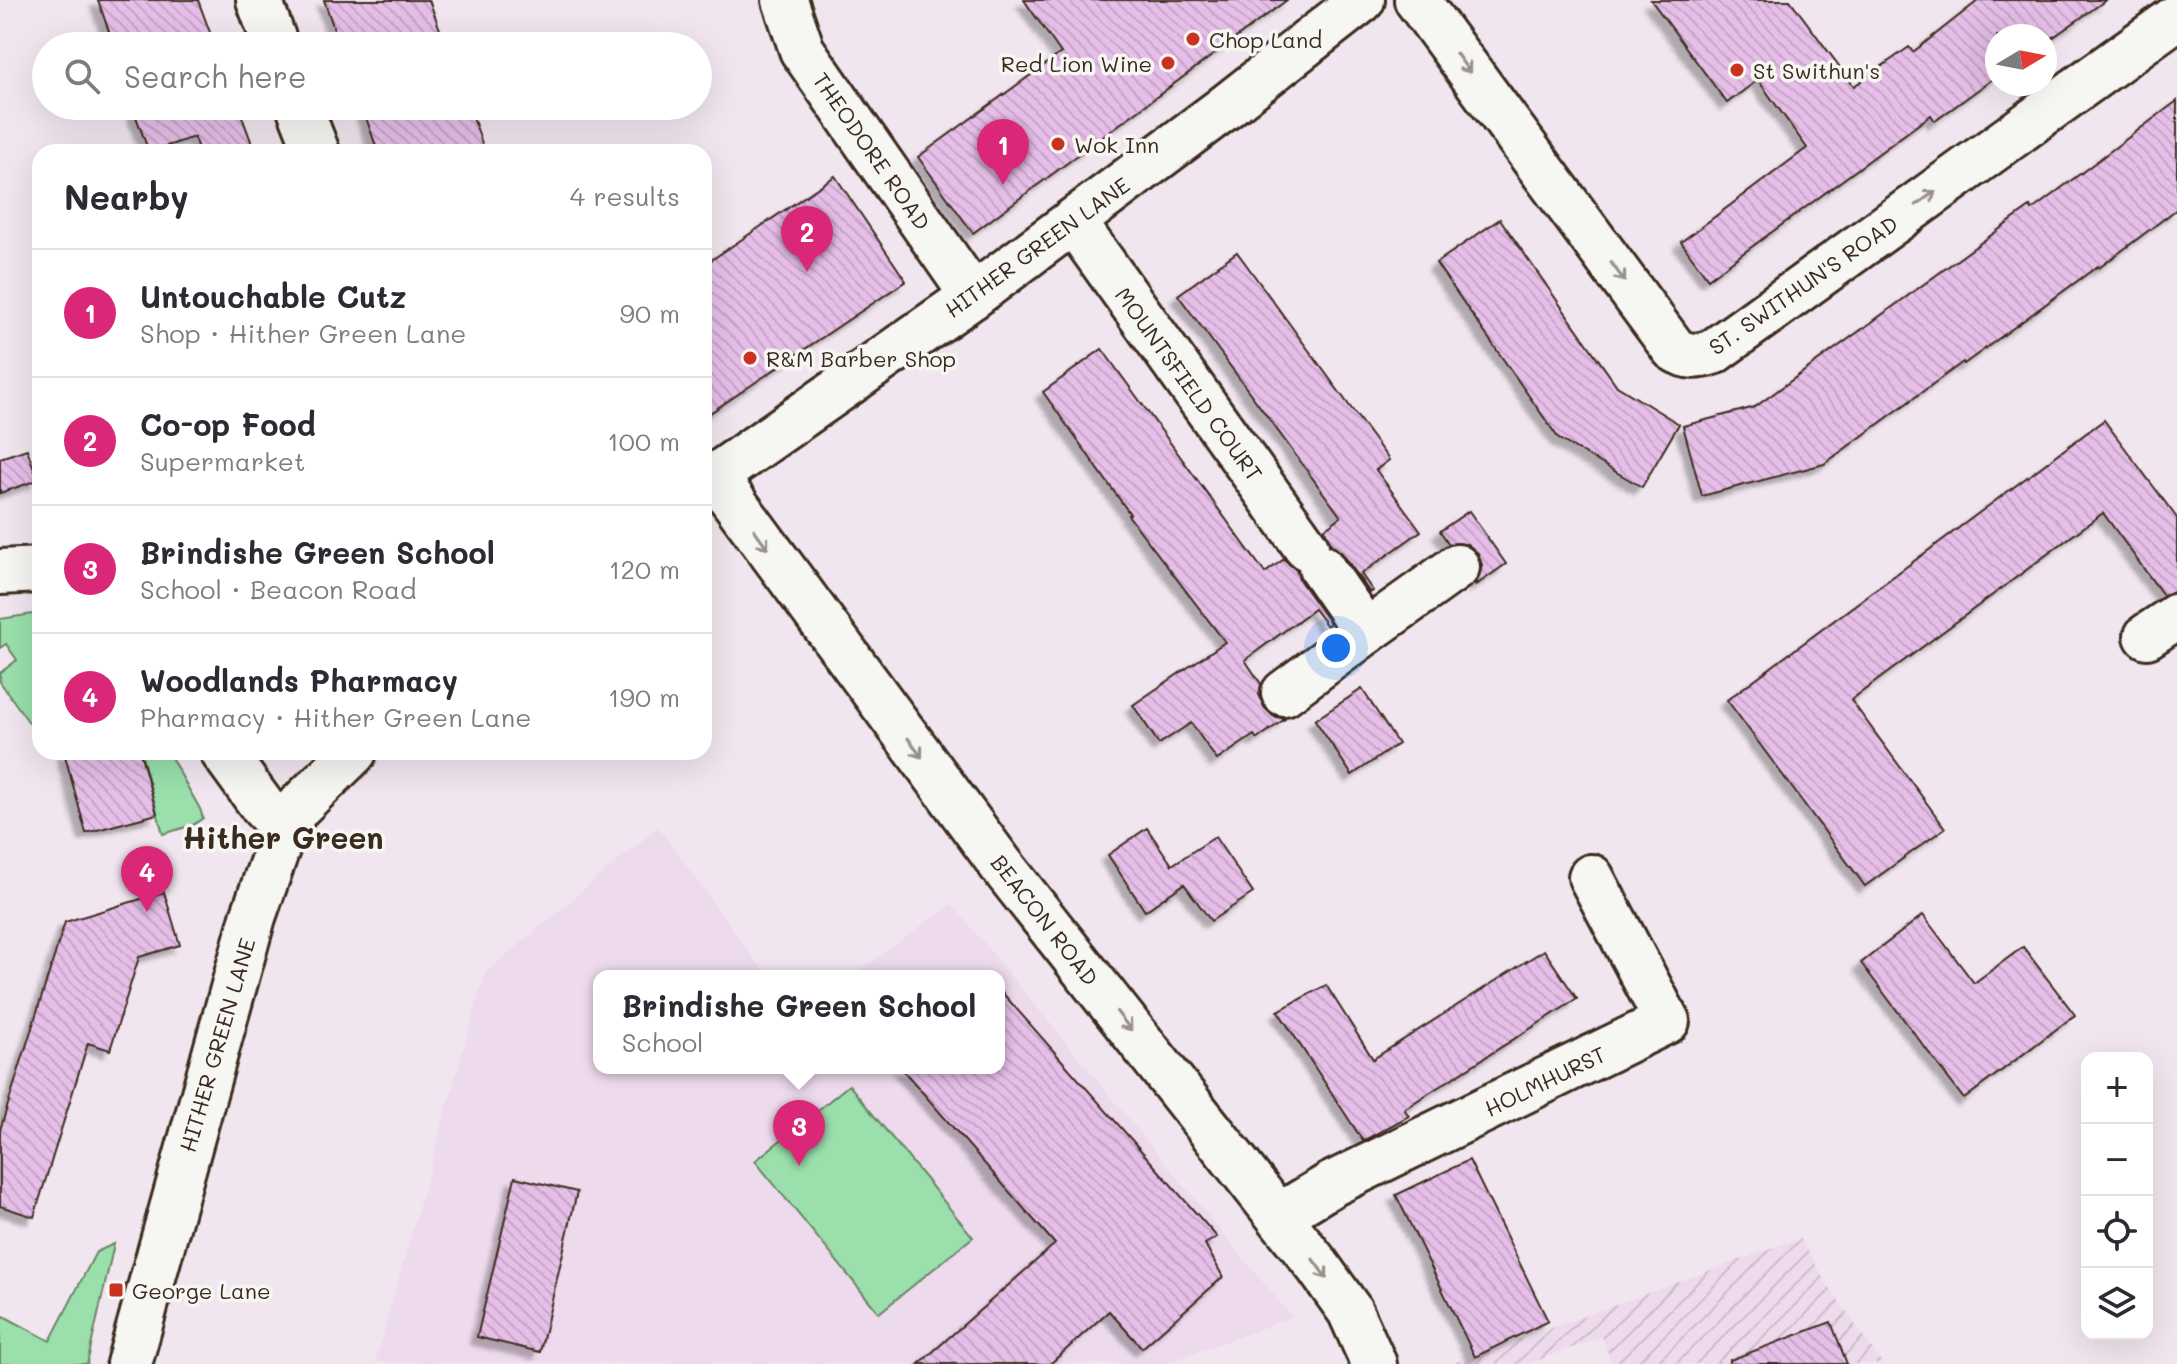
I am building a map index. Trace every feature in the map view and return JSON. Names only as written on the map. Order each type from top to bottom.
[{"type":"street","points":[[259,0],[271,32]]},
{"type":"street","name":"THEODORE ROAD","points":[[785,0],[802,50],[973,296]]},
{"type":"street","name":"HITHER GREEN LANE","points":[[712,478],[973,296],[1223,109],[1362,0]]},
{"type":"street","name":"ST. SWITHUN'S ROAD","points":[[1417,0],[1674,349],[1683,355],[1701,356],[1713,352],[2164,23]]},
{"type":"street","points":[[304,120],[314,144]]},
{"type":"street","name":"MOUNTSFIELD COURT","points":[[1073,221],[1366,632]]},
{"type":"street","name":"BEACON ROAD","points":[[712,484],[1002,866],[1279,1216],[1350,1311],[1374,1364]]},
{"type":"street","points":[[1284,693],[1457,567]]},
{"type":"street","points":[[0,572],[32,570]]},
{"type":"street","points":[[229,760],[263,807],[284,829]]},
{"type":"street","name":"HITHER GREEN LANE","points":[[129,1364],[253,917],[284,829],[297,808],[346,760]]},
{"type":"street","name":"HOLMHURST","points":[[1279,1216],[1332,1184],[1667,1021],[1591,877]]},
{"type":"shaded area","points":[[658,827],[763,970],[593,970],[593,1074],[1005,1074],[1005,970],[859,970],[952,904],[1292,1317],[1165,1364],[375,1362],[485,973]]},
{"type":"shaded area","points":[[1800,1238],[1831,1290],[1883,1364],[1612,1364],[1602,1337],[1528,1364],[1451,1364]]},
{"type":"green space","points":[[32,614],[32,727],[0,682],[0,673],[17,660],[6,644],[0,648],[0,619]]},
{"type":"green space","points":[[143,760],[172,760],[203,818],[193,825],[163,834]]},
{"type":"green space","points":[[849,1085],[973,1237],[879,1313],[755,1161]]},
{"type":"green space","points":[[114,1244],[87,1364],[0,1364],[0,1314],[50,1341],[96,1252]]},
{"type":"building","points":[[98,0],[198,0],[210,32],[109,32]]},
{"type":"building","points":[[324,0],[429,0],[441,32],[335,32]]},
{"type":"building","points":[[1024,0],[1287,0],[973,233],[918,157],[1061,53]]},
{"type":"building","points":[[1651,0],[1790,0],[1854,86],[1909,47],[1913,52],[1979,0],[2106,0],[2057,35],[2057,24],[1985,24],[1985,85],[1935,121],[1931,115],[1708,279],[1681,242],[1807,148],[1758,80],[1727,103]]},
{"type":"building","points":[[2177,101],[2177,209],[1824,464],[1702,496],[1683,426],[1755,407],[2030,207],[2032,210]]},
{"type":"building","points":[[137,120],[243,120],[252,144],[196,144],[194,137],[173,144],[146,144]]},
{"type":"building","points":[[367,120],[474,120],[482,144],[375,144]]},
{"type":"building","points":[[835,176],[906,281],[712,412],[712,260]]},
{"type":"building","points":[[1500,219],[1617,386],[1679,424],[1642,487],[1559,439],[1436,263]]},
{"type":"building","points":[[1237,252],[1389,460],[1376,470],[1421,531],[1361,574],[1373,591],[1370,593],[1342,553],[1331,544],[1324,529],[1341,517],[1178,295]]},
{"type":"building","points":[[1102,349],[1265,573],[1284,559],[1296,570],[1300,581],[1330,623],[1327,626],[1314,609],[1245,660],[1261,684],[1259,695],[1264,707],[1273,716],[1285,719],[1257,739],[1254,735],[1217,760],[1191,723],[1159,744],[1133,705],[1225,642],[1128,515],[1043,392]]},
{"type":"building","points":[[2104,420],[2177,518],[2177,591],[2163,595],[2103,513],[1851,700],[1945,828],[1865,886],[1727,700]]},
{"type":"building","points":[[27,449],[32,463],[32,482],[0,493],[0,458]]},
{"type":"building","points":[[1469,511],[1506,564],[1476,585],[1482,565],[1478,553],[1467,544],[1449,544],[1440,531]]},
{"type":"building","points":[[1362,689],[1398,744],[1352,775],[1315,720]]},
{"type":"building","points":[[66,760],[142,760],[157,814],[86,833]]},
{"type":"building","points":[[1147,828],[1172,865],[1215,837],[1253,893],[1211,921],[1184,884],[1145,911],[1108,855]]},
{"type":"building","points":[[164,892],[180,945],[139,957],[110,1050],[88,1043],[34,1217],[0,1206],[0,1130],[65,922]]},
{"type":"building","points":[[1923,915],[1974,983],[2023,947],[2075,1015],[1964,1099],[1861,963]]},
{"type":"building","points":[[1544,950],[1577,999],[1404,1109],[1409,1116],[1363,1141],[1278,1011],[1326,985],[1373,1059]]},
{"type":"building","points":[[1005,996],[1217,1237],[1205,1244],[1223,1277],[1142,1348],[1109,1311],[1050,1364],[919,1364],[1055,1244],[906,1074],[1005,1074]]},
{"type":"building","points":[[1469,1160],[1548,1321],[1475,1357],[1396,1195]]},
{"type":"building","points":[[515,1177],[577,1192],[540,1352],[477,1337]]},
{"type":"building","points":[[1831,1322],[1847,1364],[1730,1364],[1730,1360]]},
{"type":"place","name":"Chop Land","points":[[1193,39]]},
{"type":"place","name":"Red Lion Wine","points":[[1168,63]]},
{"type":"place","name":"St Swithun's","points":[[1737,70]]},
{"type":"place","name":"Wok Inn","points":[[1058,144]]},
{"type":"place","name":"Untouchable Cutz","points":[[1003,185]]},
{"type":"place","name":"Co-op Food","points":[[807,272]]},
{"type":"place","name":"R&M Barber Shop","points":[[750,358]]},
{"type":"place","name":"Woodlands Pharmacy","points":[[147,912]]},
{"type":"place","name":"Brindishe Green School","points":[[799,1166]]},
{"type":"place","name":"George Lane","points":[[116,1290]]},
{"type":"district","name":"Hither Green","points":[[283,837]]}]
